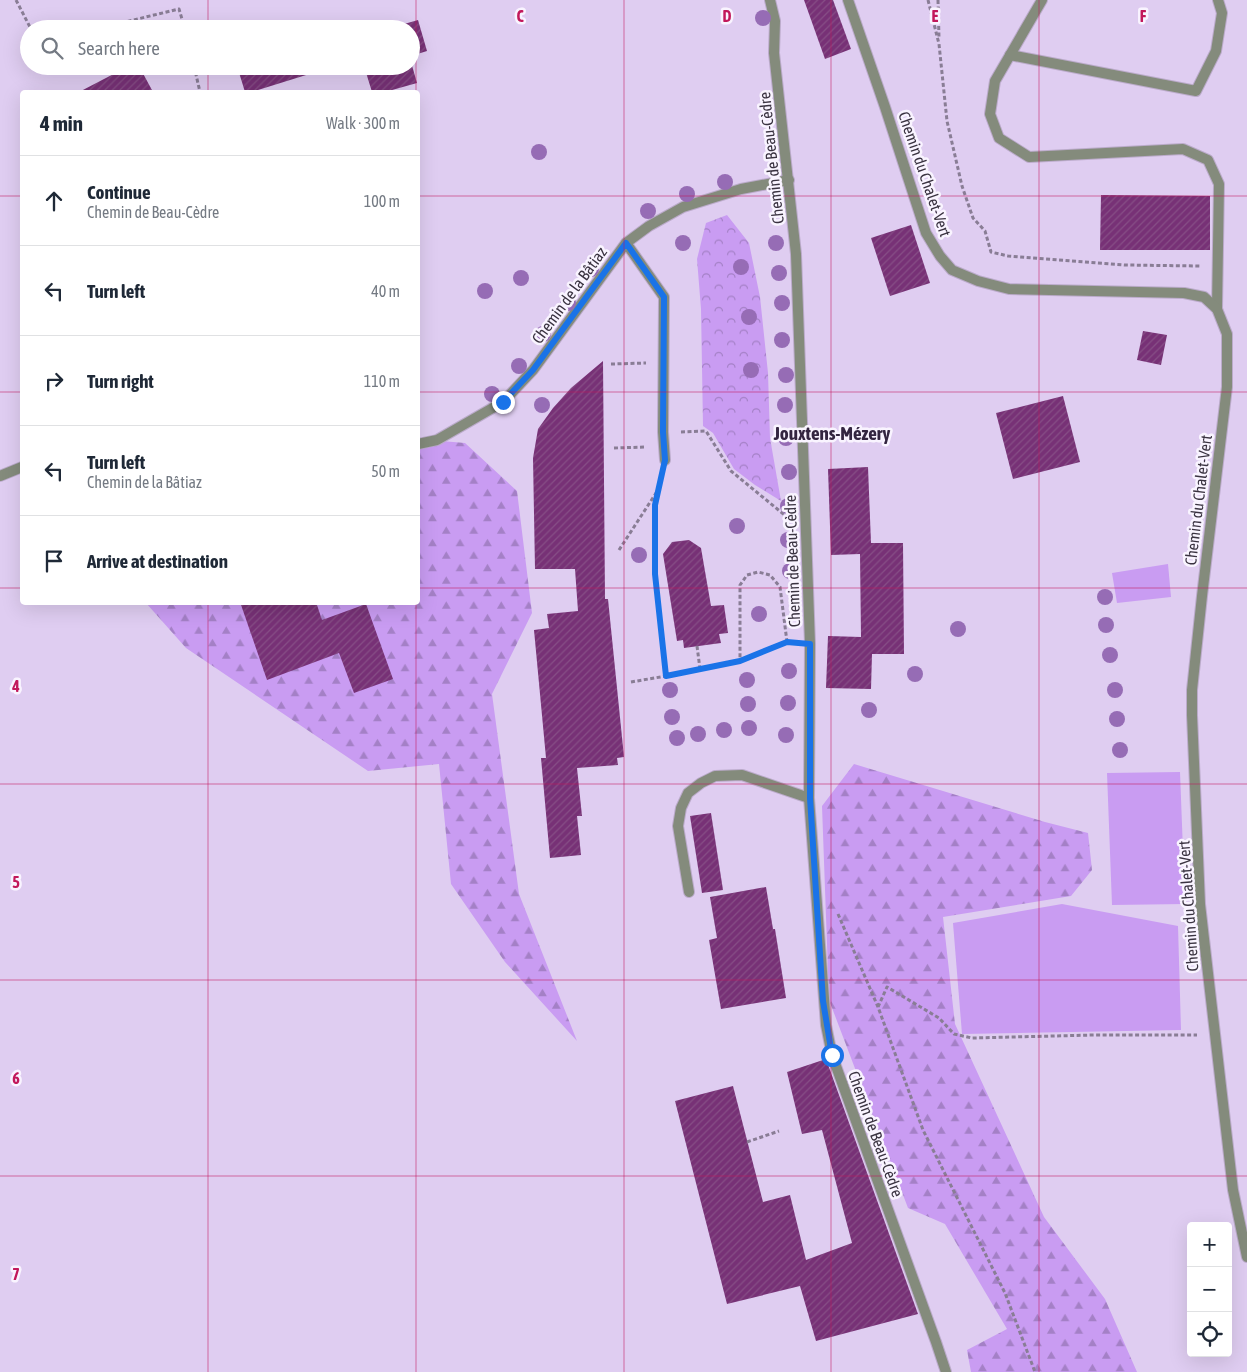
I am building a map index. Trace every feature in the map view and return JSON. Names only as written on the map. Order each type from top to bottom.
[{"type":"street","name":"Chemin de Beau-Cèdre","points":[[770,0],[775,21],[774,53],[796,254],[810,644],[810,798],[823,1001],[832,1055],[946,1372]]},
{"type":"street","name":"Chemin du Chalet-Vert","points":[[848,0],[926,232],[940,256],[952,270],[978,281],[1009,289],[1184,293],[1204,297],[1217,309],[1227,334],[1227,387],[1192,690],[1200,904],[1233,1190],[1247,1257]]},
{"type":"street","points":[[1042,0],[995,81],[990,114],[999,138],[1029,157],[1183,149],[1208,160],[1219,184],[1217,309]]},
{"type":"street","points":[[1010,55],[1196,91],[1216,51],[1222,12],[1218,0]]},
{"type":"street","name":"Chemin de la Bâtiaz","points":[[420,444],[437,440],[503,402],[533,370],[626,243],[649,226],[684,208],[741,189],[789,180]]},
{"type":"street","points":[[626,243],[664,297],[663,432],[665,460]]},
{"type":"street","points":[[0,476],[20,468]]},
{"type":"street","points":[[689,892],[678,826],[681,808],[688,793],[701,783],[715,776],[742,775],[810,798]]},
{"type":"path","points":[[16,0],[26,20]]},
{"type":"path","points":[[928,0],[939,44]]},
{"type":"path","points":[[938,0],[939,44],[947,121],[962,186],[973,218],[984,231],[990,252],[1008,256],[1125,265],[1218,266]]},
{"type":"path","points":[[133,20],[179,9],[182,20]]},
{"type":"path","points":[[196,75],[200,90]]},
{"type":"path","points":[[611,364],[664,363]]},
{"type":"path","points":[[663,432],[706,431],[731,471],[786,516]]},
{"type":"path","points":[[614,448],[664,447]]},
{"type":"path","points":[[665,460],[655,505],[655,574],[666,676]]},
{"type":"path","points":[[619,550],[660,487]]},
{"type":"path","points":[[740,661],[740,584],[747,575],[758,572],[770,575],[780,587],[787,642]]},
{"type":"path","points":[[631,682],[740,661],[787,642],[810,644]]},
{"type":"path","points":[[697,646],[700,669]]},
{"type":"path","points":[[835,907],[878,1007],[923,1130],[1005,1293],[1035,1372]]},
{"type":"path","points":[[878,1007],[887,987],[939,1018],[954,1034],[972,1038],[1215,1035]]},
{"type":"path","points":[[747,1142],[779,1131]]},
{"type":"green space","points":[[727,215],[749,243],[760,297],[768,373],[770,438],[781,501],[734,469],[713,433],[703,426],[701,309],[697,259],[706,223]]},
{"type":"green space","points":[[420,439],[465,443],[517,491],[532,613],[492,694],[519,894],[577,1041],[505,962],[451,884],[439,764],[368,771],[186,648],[148,605],[420,605]]},
{"type":"green space","points":[[1168,564],[1171,597],[1117,603],[1112,573]]},
{"type":"green space","points":[[854,764],[1045,822],[1088,833],[1092,870],[1071,896],[943,917],[955,1024],[1044,1217],[1105,1299],[1137,1372],[971,1372],[967,1350],[1007,1329],[945,1224],[908,1208],[829,1000],[822,806]]},
{"type":"green space","points":[[1180,772],[1185,904],[1112,905],[1107,773]]},
{"type":"green space","points":[[1062,904],[1178,926],[1181,1030],[962,1034],[953,923]]},
{"type":"building","points":[[804,0],[833,0],[851,49],[825,59]]},
{"type":"building","points":[[420,27],[427,51],[420,53]]},
{"type":"building","points":[[112,75],[144,75],[152,90],[83,90]]},
{"type":"building","points":[[240,75],[306,75],[258,90],[244,90]]},
{"type":"building","points":[[367,75],[415,75],[417,83],[392,90],[371,90]]},
{"type":"building","points":[[1101,195],[1210,196],[1210,250],[1100,250]]},
{"type":"building","points":[[911,225],[930,283],[890,296],[871,238]]},
{"type":"building","points":[[1143,331],[1167,335],[1161,365],[1137,360]]},
{"type":"building","points":[[603,361],[605,599],[608,599],[624,757],[617,758],[618,765],[577,768],[582,816],[577,816],[581,855],[550,858],[541,758],[546,758],[534,630],[549,628],[547,614],[578,611],[575,569],[535,569],[533,458],[538,429],[553,408],[571,388]]},
{"type":"building","points":[[1063,396],[1080,462],[1013,479],[996,413]]},
{"type":"building","points":[[868,467],[871,543],[903,543],[904,654],[872,654],[871,689],[826,688],[828,636],[861,637],[860,554],[831,555],[828,469]]},
{"type":"building","points":[[689,540],[701,548],[711,606],[724,605],[728,633],[719,634],[721,643],[684,648],[683,640],[677,641],[663,554],[672,542]]},
{"type":"building","points":[[241,605],[317,605],[322,620],[366,605],[393,679],[354,693],[339,653],[267,680]]},
{"type":"building","points":[[711,813],[723,890],[702,893],[690,816]]},
{"type":"building","points":[[766,887],[786,998],[721,1009],[709,940],[717,938],[710,897]]},
{"type":"building","points":[[826,1059],[918,1314],[816,1341],[800,1286],[727,1304],[675,1101],[733,1086],[763,1202],[790,1195],[806,1260],[852,1243],[822,1130],[802,1134],[787,1072]]},
{"type":"district","name":"Jouxtens-Mézery","points":[[832,433]]},
{"type":"route","points":[[503,402],[533,370],[626,243],[664,297],[663,432],[665,460],[655,505],[655,574],[666,676],[740,661],[787,642],[810,644],[810,798],[823,1001],[832,1055]]}]
